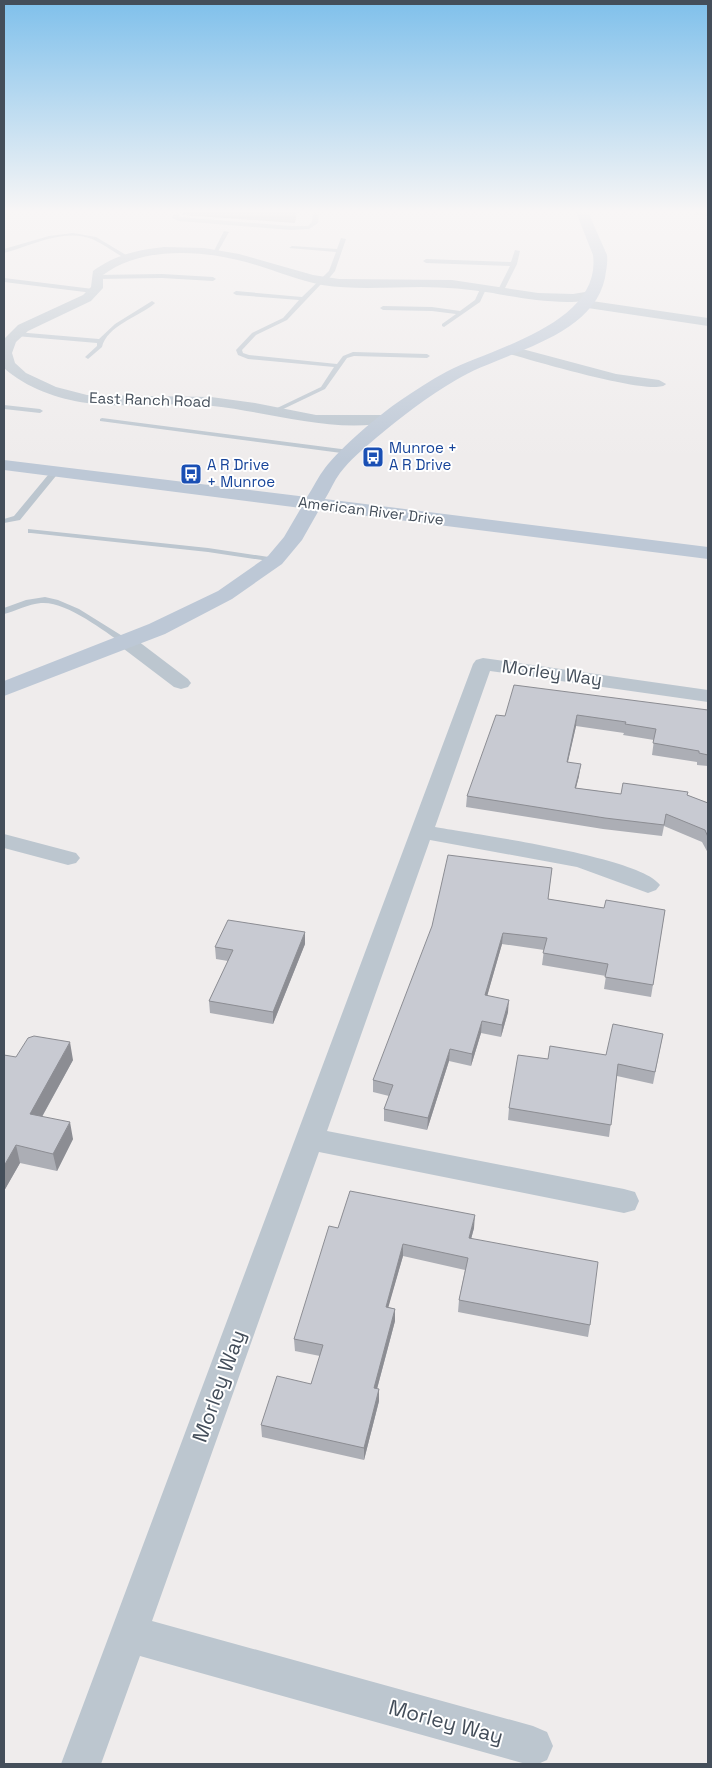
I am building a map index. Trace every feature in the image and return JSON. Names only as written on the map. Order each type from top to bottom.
[{"type":"street","points":[[16,334],[23,328],[87,298],[90,295]]},
{"type":"street","points":[[523,295],[576,298],[708,322]]},
{"type":"street","points":[[4,689],[127,642],[225,595],[275,560],[301,527],[311,504],[332,470],[352,448],[405,406],[452,376],[550,331],[573,316],[588,300],[590,295]]},
{"type":"street","points":[[530,296],[565,308],[571,311],[573,316]]},
{"type":"street","name":"East Ranch Road","points":[[16,334],[10,340],[5,353],[9,365],[22,376],[50,390],[87,399],[211,401],[316,419],[360,420],[389,418]]},
{"type":"street","points":[[511,350],[615,378],[659,384]]},
{"type":"street","name":"East Ranch Road","points":[[316,419],[346,434],[352,448]]},
{"type":"street","name":"American River Drive","points":[[4,464],[708,553]]},
{"type":"street","points":[[127,642],[181,683]]},
{"type":"street","name":"Morley Way","points":[[81,1764],[483,664],[708,696]]},
{"type":"street","points":[[422,832],[581,860],[618,872],[648,885]]},
{"type":"street","points":[[4,841],[68,858]]},
{"type":"street","points":[[309,1139],[624,1202]]},
{"type":"street","name":"Morley Way","points":[[128,1634],[533,1746]]},
{"type":"lane","points":[[253,295],[304,299]]},
{"type":"lane","points":[[309,295],[285,319],[254,334],[240,350],[240,354],[248,357],[339,366]]},
{"type":"lane","points":[[444,325],[478,301],[481,295]]},
{"type":"lane","points":[[88,357],[100,346],[100,341],[110,330],[140,313],[152,303]]},
{"type":"lane","points":[[383,308],[432,308],[461,313]]},
{"type":"lane","points":[[16,334],[100,341]]},
{"type":"lane","points":[[275,411],[322,388],[345,357],[353,354],[427,356]]},
{"type":"lane","points":[[4,407],[40,411]]},
{"type":"lane","points":[[102,420],[352,448]]},
{"type":"lane","points":[[4,522],[17,518],[56,471]]},
{"type":"lane","points":[[31,531],[208,550],[275,560]]},
{"type":"lane","points":[[4,611],[45,600],[65,604],[127,642]]},
{"type":"building","points":[[514,685],[708,710],[708,755],[699,753],[699,751],[653,743],[656,729],[625,724],[626,722],[577,715],[567,762],[581,764],[575,788],[621,794],[623,783],[688,792],[687,795],[708,803],[708,837],[705,830],[666,814],[664,825],[605,818],[467,796],[496,715],[505,716]]},
{"type":"building","points":[[448,855],[552,868],[548,899],[604,908],[606,900],[665,910],[653,985],[605,977],[608,964],[543,953],[547,938],[503,933],[485,995],[509,1000],[502,1025],[482,1021],[472,1054],[450,1049],[428,1118],[384,1109],[393,1085],[373,1080],[432,926]]},
{"type":"building","points":[[228,920],[305,932],[273,1012],[209,1001],[233,950],[215,947]]},
{"type":"building","points":[[613,1024],[663,1034],[655,1072],[618,1064],[611,1125],[509,1108],[518,1055],[548,1059],[550,1046],[606,1055]]},
{"type":"building","points":[[34,1036],[70,1042],[30,1114],[70,1122],[53,1154],[16,1145],[4,1166],[4,1055],[16,1057],[28,1038]]},
{"type":"building","points":[[350,1191],[475,1215],[469,1238],[598,1262],[590,1325],[459,1300],[468,1258],[403,1244],[386,1307],[395,1309],[374,1388],[379,1389],[364,1448],[261,1425],[277,1376],[311,1384],[323,1345],[294,1339],[329,1226],[338,1228]]},
{"type":"place","name":"Munroe + A R Drive","points":[[373,457]]},
{"type":"place","name":"A R Drive + Munroe","points":[[191,474]]}]
